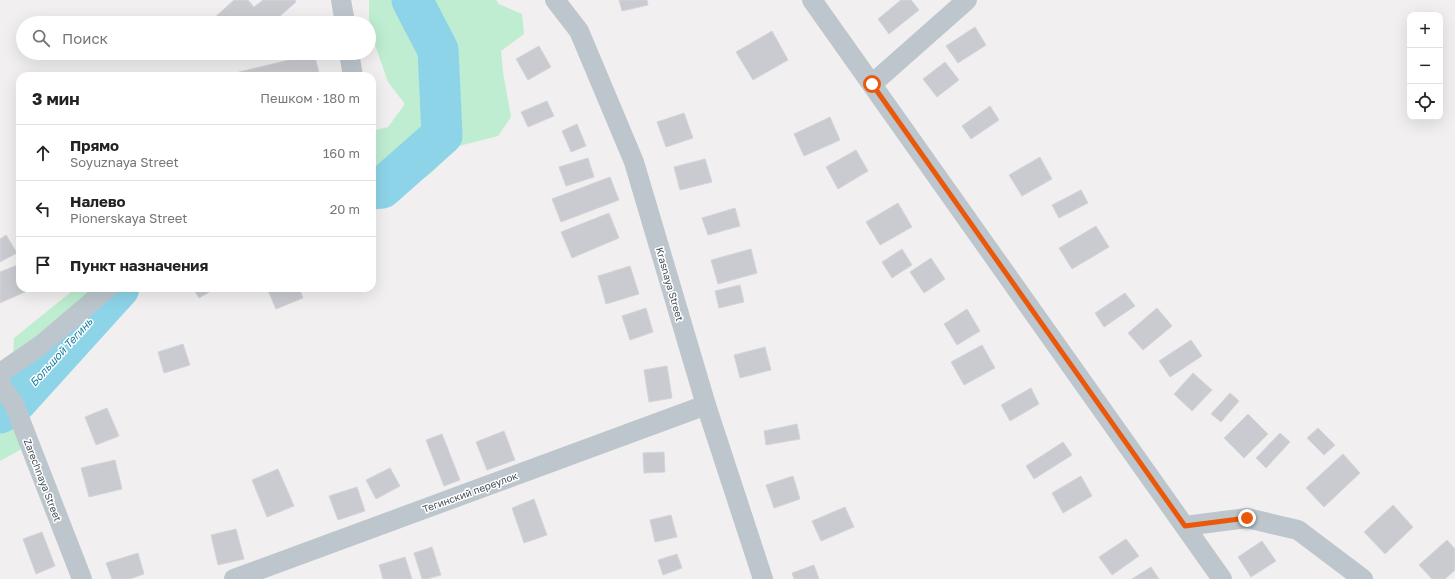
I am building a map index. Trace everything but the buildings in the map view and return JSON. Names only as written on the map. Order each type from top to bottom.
[{"type":"street","points":[[341,0],[344,16]]},
{"type":"street","name":"Krasnaya Street","points":[[555,0],[579,31],[634,162],[706,405],[763,579]]},
{"type":"street","points":[[812,0],[1222,579]]},
{"type":"street","points":[[872,84],[967,0]]},
{"type":"street","points":[[350,60],[352,72]]},
{"type":"street","points":[[0,373],[41,345],[103,292]]},
{"type":"street","name":"Zarechnaya Street","points":[[0,384],[14,404],[82,579]]},
{"type":"street","name":"Тегинский переулок","points":[[234,579],[706,405]]},
{"type":"street","points":[[1185,526],[1247,518],[1298,530],[1364,579]]},
{"type":"green space","points":[[369,0],[496,0],[499,4],[522,14],[524,34],[501,51],[511,117],[498,136],[459,146],[430,174],[409,187],[384,179],[376,174],[376,130],[388,127],[405,104],[388,82],[376,48],[376,16],[369,16]]},
{"type":"green space","points":[[71,292],[111,292],[85,315],[75,352],[32,394],[12,381],[14,338]]},
{"type":"green space","points":[[0,408],[9,424],[21,439],[20,450],[0,461]]},
{"type":"waterway","name":"Большой Тегинь","points":[[376,189],[382,188],[442,135],[438,50],[412,0]]},
{"type":"waterway","name":"Большой Тегинь","points":[[0,413],[14,404],[115,292]]},
{"type":"route","points":[[872,84],[1185,526],[1247,518]]}]
